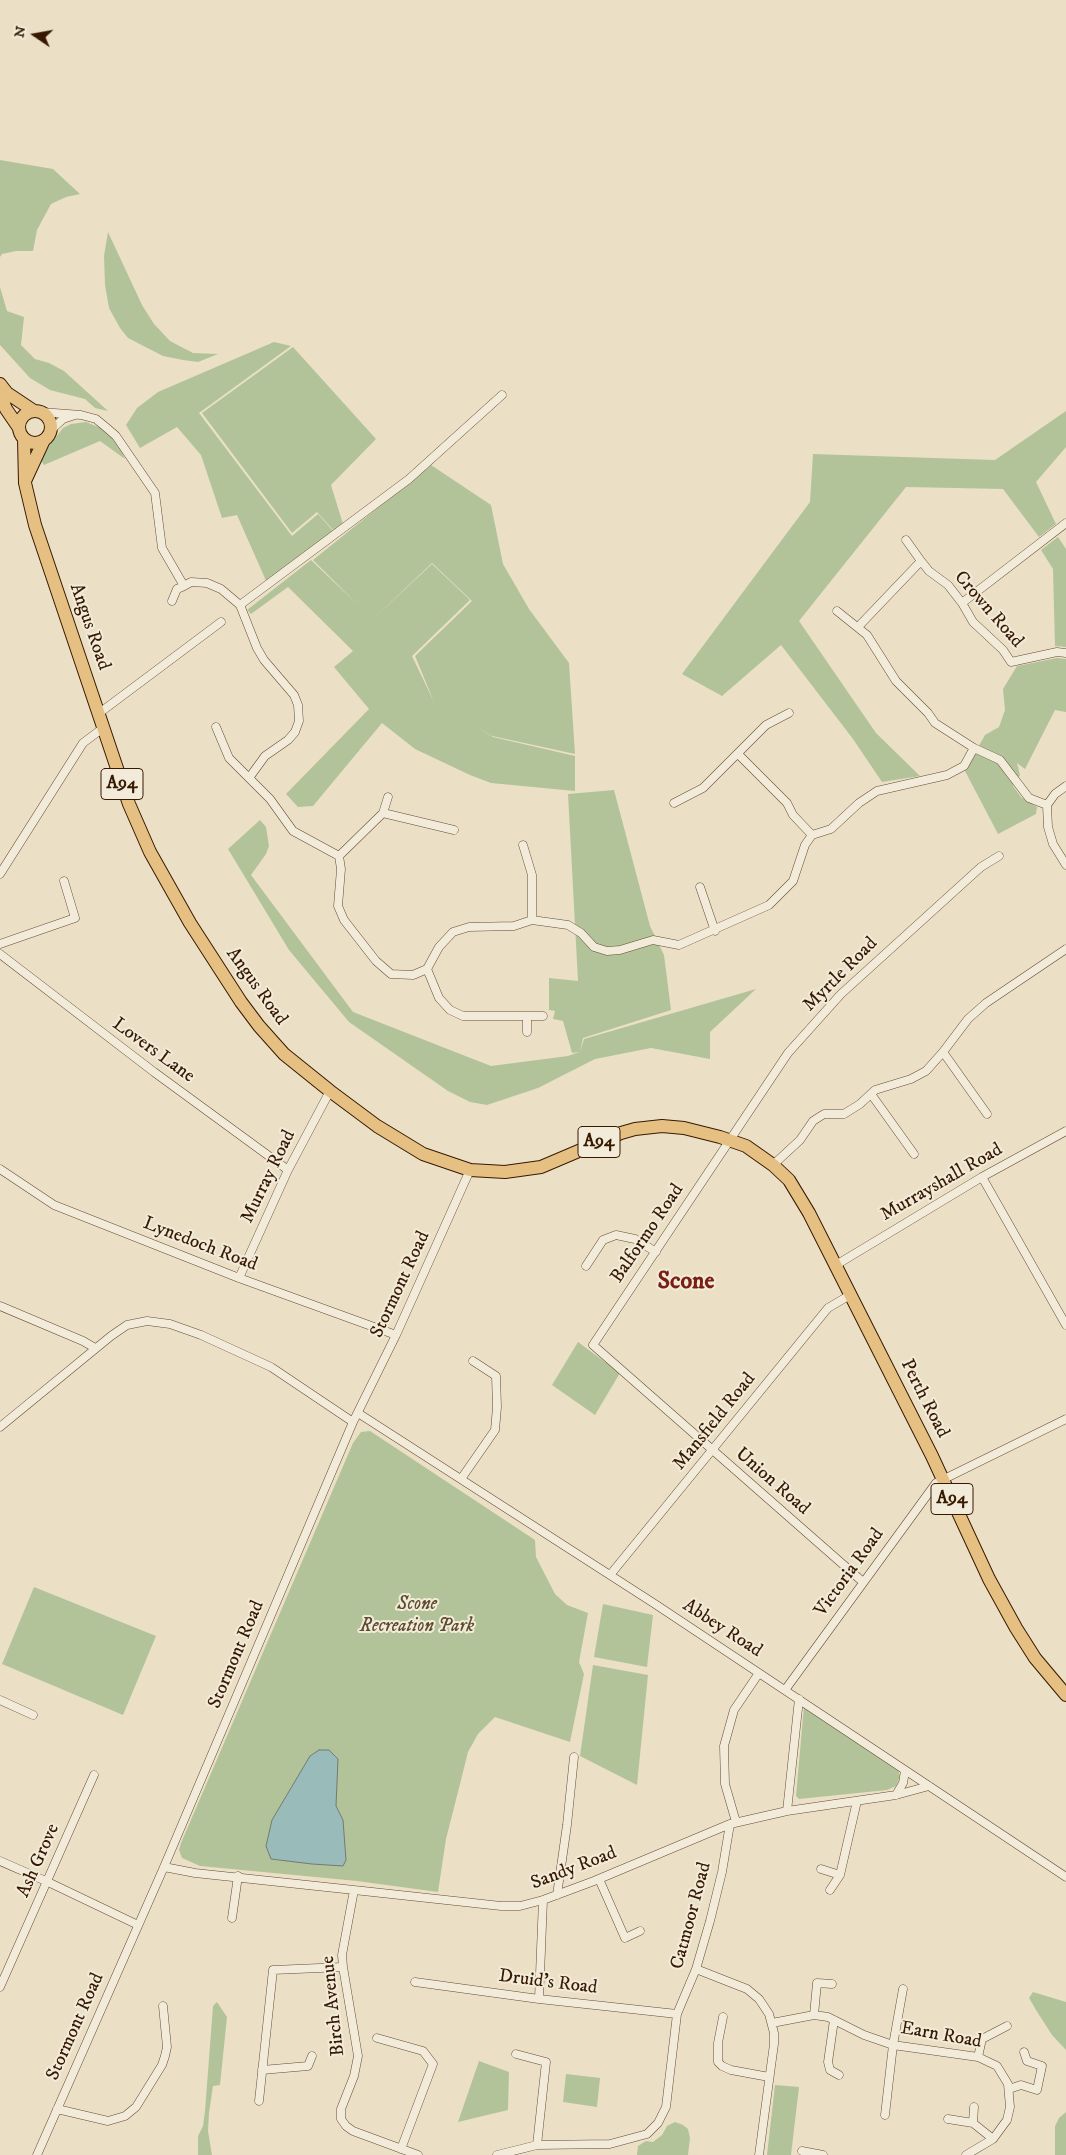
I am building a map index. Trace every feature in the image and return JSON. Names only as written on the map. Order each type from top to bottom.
[{"type":"main road","points":[[0,384],[7,392],[48,417],[48,435],[24,483]]},
{"type":"main road","points":[[0,394],[6,409],[21,434],[34,444],[48,435]]},
{"type":"main road","points":[[21,434],[21,418],[29,412],[37,411]]},
{"type":"main road","name":"Angus Road","points":[[21,434],[24,483],[35,525],[98,714],[138,826],[154,860],[190,923],[241,1002],[284,1054],[330,1091],[401,1142],[423,1154],[470,1170],[505,1172],[542,1167],[622,1133],[651,1127],[684,1128],[729,1140]]},
{"type":"main road","name":"Perth Road","points":[[729,1140],[746,1146],[773,1166],[789,1180],[796,1191],[836,1265],[943,1479],[989,1579],[1035,1658],[1066,1695]]},
{"type":"street","points":[[240,605],[409,479],[502,395]]},
{"type":"street","points":[[37,411],[77,414],[96,419],[116,436],[152,486],[157,505],[162,548],[184,586]]},
{"type":"street","points":[[48,435],[63,419],[77,414]]},
{"type":"street","points":[[962,603],[1066,522]]},
{"type":"street","name":"Crown Road","points":[[906,540],[929,571],[948,585],[962,603],[973,622],[1004,650],[1011,662],[1057,652],[1066,653]]},
{"type":"street","points":[[858,627],[921,561]]},
{"type":"street","points":[[172,601],[177,589],[191,582],[207,583],[220,589],[240,605],[256,648],[294,695],[298,705],[300,721],[291,736],[265,756],[248,778]]},
{"type":"street","points":[[837,611],[867,635],[896,681],[928,713],[935,723],[974,748],[1000,760],[1029,798],[1046,806]]},
{"type":"street","points":[[98,714],[221,622]]},
{"type":"street","points":[[674,802],[703,788],[766,725],[789,713]]},
{"type":"street","points":[[216,727],[229,758],[270,800],[293,831],[340,856]]},
{"type":"street","points":[[0,874],[84,743],[103,728]]},
{"type":"street","points":[[388,797],[383,813],[340,856],[341,869],[338,906],[344,920],[376,961],[391,974],[412,975],[427,970],[439,947],[453,932],[469,927],[514,926],[532,920],[568,925],[581,933],[594,947],[607,951],[620,950],[653,940],[679,945],[715,931],[769,905],[793,880],[805,845],[812,835],[831,829],[859,803],[877,791],[947,775],[964,766],[974,748]]},
{"type":"street","points":[[738,754],[787,803],[793,815],[812,835]]},
{"type":"street","points":[[1066,786],[1055,794],[1046,806],[1048,827],[1053,844],[1066,865]]},
{"type":"street","points":[[383,813],[454,830]]},
{"type":"street","points":[[523,845],[532,875],[532,920]]},
{"type":"street","name":"Myrtle Road","points":[[729,1140],[788,1054],[841,994],[981,867],[999,856]]},
{"type":"street","points":[[0,944],[75,918],[64,881]]},
{"type":"street","points":[[700,887],[715,931]]},
{"type":"street","points":[[773,1166],[800,1140],[813,1121],[824,1114],[844,1114],[871,1094],[889,1084],[911,1079],[926,1071],[968,1019],[986,1003],[1066,949]]},
{"type":"street","name":"Lovers Lane","points":[[0,954],[93,1027],[288,1170]]},
{"type":"street","points":[[427,970],[439,998],[450,1010],[463,1016],[543,1016]]},
{"type":"street","points":[[527,1016],[527,1032]]},
{"type":"street","points":[[943,1052],[987,1114]]},
{"type":"street","name":"Murray Road","points":[[239,1278],[288,1170],[330,1091]]},
{"type":"street","points":[[871,1094],[914,1154]]},
{"type":"street","name":"Murrayshall Road","points":[[836,1265],[982,1177],[1066,1131]]},
{"type":"street","name":"Balformo Road","points":[[593,1345],[729,1140]]},
{"type":"street","name":"Lynedoch Road","points":[[0,1169],[54,1205],[239,1278],[396,1336]]},
{"type":"street","name":"Stormont Road","points":[[37,2155],[164,1867],[353,1422],[396,1336],[470,1170]]},
{"type":"street","points":[[982,1177],[1066,1325]]},
{"type":"street","points":[[586,1266],[604,1240],[616,1235],[635,1239],[656,1252]]},
{"type":"street","name":"Mansfield Road","points":[[610,1575],[828,1308],[850,1295]]},
{"type":"street","points":[[0,1306],[83,1341],[95,1348]]},
{"type":"street","points":[[0,1427],[95,1348],[127,1325],[147,1321],[170,1324],[204,1336],[271,1367],[353,1422]]},
{"type":"street","name":"Union Road","points":[[593,1345],[863,1582]]},
{"type":"street","points":[[461,1479],[495,1430],[497,1407],[496,1376],[473,1361]]},
{"type":"street","name":"Abbey Road","points":[[358,1413],[610,1575],[1066,1877]]},
{"type":"street","name":"Victoria Road","points":[[785,1690],[936,1483],[1066,1419]]},
{"type":"street","points":[[733,1823],[722,1763],[724,1746],[734,1710],[759,1673]]},
{"type":"street","points":[[787,1811],[798,1699]]},
{"type":"street","points":[[0,1700],[33,1715]]},
{"type":"street","points":[[557,1895],[574,1757]]},
{"type":"street","points":[[896,1796],[903,1783],[905,1770]]},
{"type":"street","name":"Ash Grove","points":[[0,1987],[94,1775]]},
{"type":"street","name":"Sandy Road","points":[[164,1867],[195,1873],[238,1876],[501,1906],[520,1906],[543,1900],[599,1879],[733,1823],[787,1811],[896,1796],[929,1786]]},
{"type":"street","points":[[830,1890],[840,1875],[857,1801]]},
{"type":"street","name":"Catmoor Road","points":[[677,2014],[696,1970],[733,1823]]},
{"type":"street","points":[[0,1861],[138,1925]]},
{"type":"street","points":[[821,1869],[840,1875]]},
{"type":"street","points":[[232,1918],[238,1876]]},
{"type":"street","points":[[599,1879],[625,1938],[640,1931]]},
{"type":"street","name":"Birch Avenue","points":[[354,1890],[342,1955],[358,2056],[354,2076],[341,2109],[341,2119],[353,2131],[418,2155]]},
{"type":"street","points":[[539,2000],[543,1900]]},
{"type":"street","points":[[259,2101],[273,1970],[343,1967]]},
{"type":"street","points":[[696,1970],[722,1978],[754,1994],[765,2007],[772,2022],[774,2044],[760,2155]]},
{"type":"street","name":"Druid's Road","points":[[415,1982],[539,2000],[677,2014]]},
{"type":"street","points":[[814,2014],[817,1983],[832,1984]]},
{"type":"street","points":[[885,2115],[893,2045],[903,1990]]},
{"type":"street","points":[[57,2108],[108,2121],[125,2116],[136,2107],[158,2073],[165,2056],[167,2047],[164,2006]]},
{"type":"street","points":[[496,2155],[536,2145],[610,2144],[647,2134],[658,2123],[666,2107],[677,2014]]},
{"type":"street","name":"Earn Road","points":[[772,2022],[814,2014],[834,2020],[864,2035],[893,2045],[978,2057],[997,2066],[1005,2078],[1009,2089],[1010,2107],[1007,2120],[993,2139],[971,2154]]},
{"type":"street","points":[[723,2017],[718,2043],[718,2062],[731,2070],[769,2077]]},
{"type":"street","points":[[834,2020],[828,2062],[830,2070],[839,2075]]},
{"type":"street","points":[[978,2057],[982,2039],[1007,2026]]},
{"type":"street","points":[[377,2038],[423,2051],[433,2064],[401,2149]]},
{"type":"street","points":[[1009,2089],[1021,2085],[1037,2090],[1042,2066],[1027,2061],[1024,2052]]},
{"type":"street","points":[[516,2054],[546,2062],[536,2145]]},
{"type":"street","points":[[262,2070],[308,2066],[312,2056]]},
{"type":"street","points":[[973,2123],[974,2107]]},
{"type":"street","points":[[948,2118],[973,2123],[993,2139]]},
{"type":"street","points":[[802,2151],[823,2155]]},
{"type":"green space","points":[[0,160],[53,169],[80,194],[66,197],[51,204],[37,230],[33,251],[16,251],[2,254],[0,257]]},
{"type":"green space","points":[[108,232],[142,305],[154,324],[170,341],[193,353],[218,354],[198,362],[183,360],[163,356],[128,338],[109,308],[105,285],[104,256]]},
{"type":"green space","points":[[0,287],[7,311],[24,317],[21,345],[35,359],[49,363],[64,371],[108,411],[95,408],[85,399],[50,390],[30,378],[0,345]]},
{"type":"green space","points":[[274,342],[291,346],[199,413],[292,536],[318,514],[334,532],[267,583],[237,515],[222,518],[201,455],[177,427],[140,448],[126,425],[137,408],[158,392]]},
{"type":"green space","points":[[293,347],[376,439],[331,485],[343,524],[334,531],[317,512],[292,533],[202,413]]},
{"type":"green space","points":[[1066,411],[1066,447],[1036,482],[1056,524],[1039,537],[1003,489],[906,487],[799,621],[876,733],[920,776],[882,782],[853,739],[781,645],[722,696],[682,674],[810,502],[813,454],[995,460]]},
{"type":"green space","points":[[86,422],[101,428],[109,435],[119,446],[125,459],[100,441],[44,465],[41,461],[49,446],[63,428],[71,424]]},
{"type":"green space","points":[[431,465],[491,505],[503,564],[529,609],[569,663],[575,754],[492,736],[473,725],[493,737],[575,756],[575,791],[491,783],[415,749],[382,723],[313,806],[298,807],[286,794],[369,709],[334,667],[353,651],[288,587],[251,614],[247,610],[311,560],[358,605],[313,560]],"holes":[[[432,563],[472,601],[415,656],[434,702],[412,656],[470,600],[432,564],[372,620]]]},
{"type":"green space","points":[[1058,537],[1066,549],[1066,647],[1055,646],[1053,569],[1041,550]]},
{"type":"green space","points":[[1057,658],[1066,659],[1066,712],[1055,710],[1025,769],[1017,763],[1020,775],[1013,786],[1021,797],[1037,807],[1036,814],[998,834],[965,771],[985,735],[999,727],[1005,710],[1003,689],[1017,666]]},
{"type":"green space","points":[[614,790],[650,926],[664,955],[671,1010],[583,1038],[580,1052],[584,1039],[756,989],[710,1032],[710,1059],[651,1048],[595,1059],[538,1088],[487,1105],[470,1102],[448,1091],[349,1022],[289,950],[228,849],[260,820],[266,827],[269,846],[266,854],[251,875],[353,1012],[491,1066],[568,1056],[579,1052],[572,1053],[563,1021],[553,1019],[555,1011],[549,1010],[549,978],[578,981],[568,794]]},
{"type":"green space","points":[[578,1342],[620,1373],[595,1415],[552,1385]]},
{"type":"green space","name":"Scone Recreation Park","points":[[370,1431],[535,1540],[536,1557],[555,1594],[567,1605],[588,1613],[579,1662],[584,1674],[570,1742],[495,1717],[478,1734],[468,1752],[446,1839],[438,1892],[357,1881],[200,1866],[182,1858],[179,1850],[181,1843],[353,1443],[361,1432]]},
{"type":"green space","points":[[34,1587],[156,1636],[123,1715],[2,1664]]},
{"type":"green space","points":[[603,1604],[653,1615],[647,1667],[594,1657]]},
{"type":"green space","points":[[593,1665],[648,1675],[637,1785],[580,1756]]},
{"type":"green space","points":[[804,1706],[898,1768],[900,1777],[896,1786],[887,1790],[799,1799],[796,1796]]},
{"type":"green space","points":[[1033,1992],[1066,2002],[1066,2050],[1052,2035],[1029,1998]]},
{"type":"green space","points":[[217,2002],[227,2017],[220,2085],[213,2086],[209,2113],[208,2131],[212,2155],[198,2155],[198,2136],[203,2126],[205,2111],[213,2006]]},
{"type":"green space","points":[[479,2061],[509,2072],[508,2110],[458,2122]]},
{"type":"green space","points":[[566,2074],[600,2078],[597,2107],[563,2102]]},
{"type":"green space","points":[[775,2085],[799,2087],[791,2155],[767,2155]]},
{"type":"green space","points":[[1066,2112],[1066,2155],[1055,2155],[1055,2126],[1059,2118]]},
{"type":"green space","points":[[675,2122],[688,2129],[690,2138],[688,2155],[637,2155],[638,2146],[646,2141],[653,2142],[662,2135],[667,2126]]},
{"type":"water","points":[[319,1750],[329,1750],[338,1759],[336,1806],[343,1820],[346,1860],[343,1866],[271,1859],[266,1846],[272,1820],[310,1756]]},
{"type":"district","name":"Scone","points":[[686,1283]]}]
